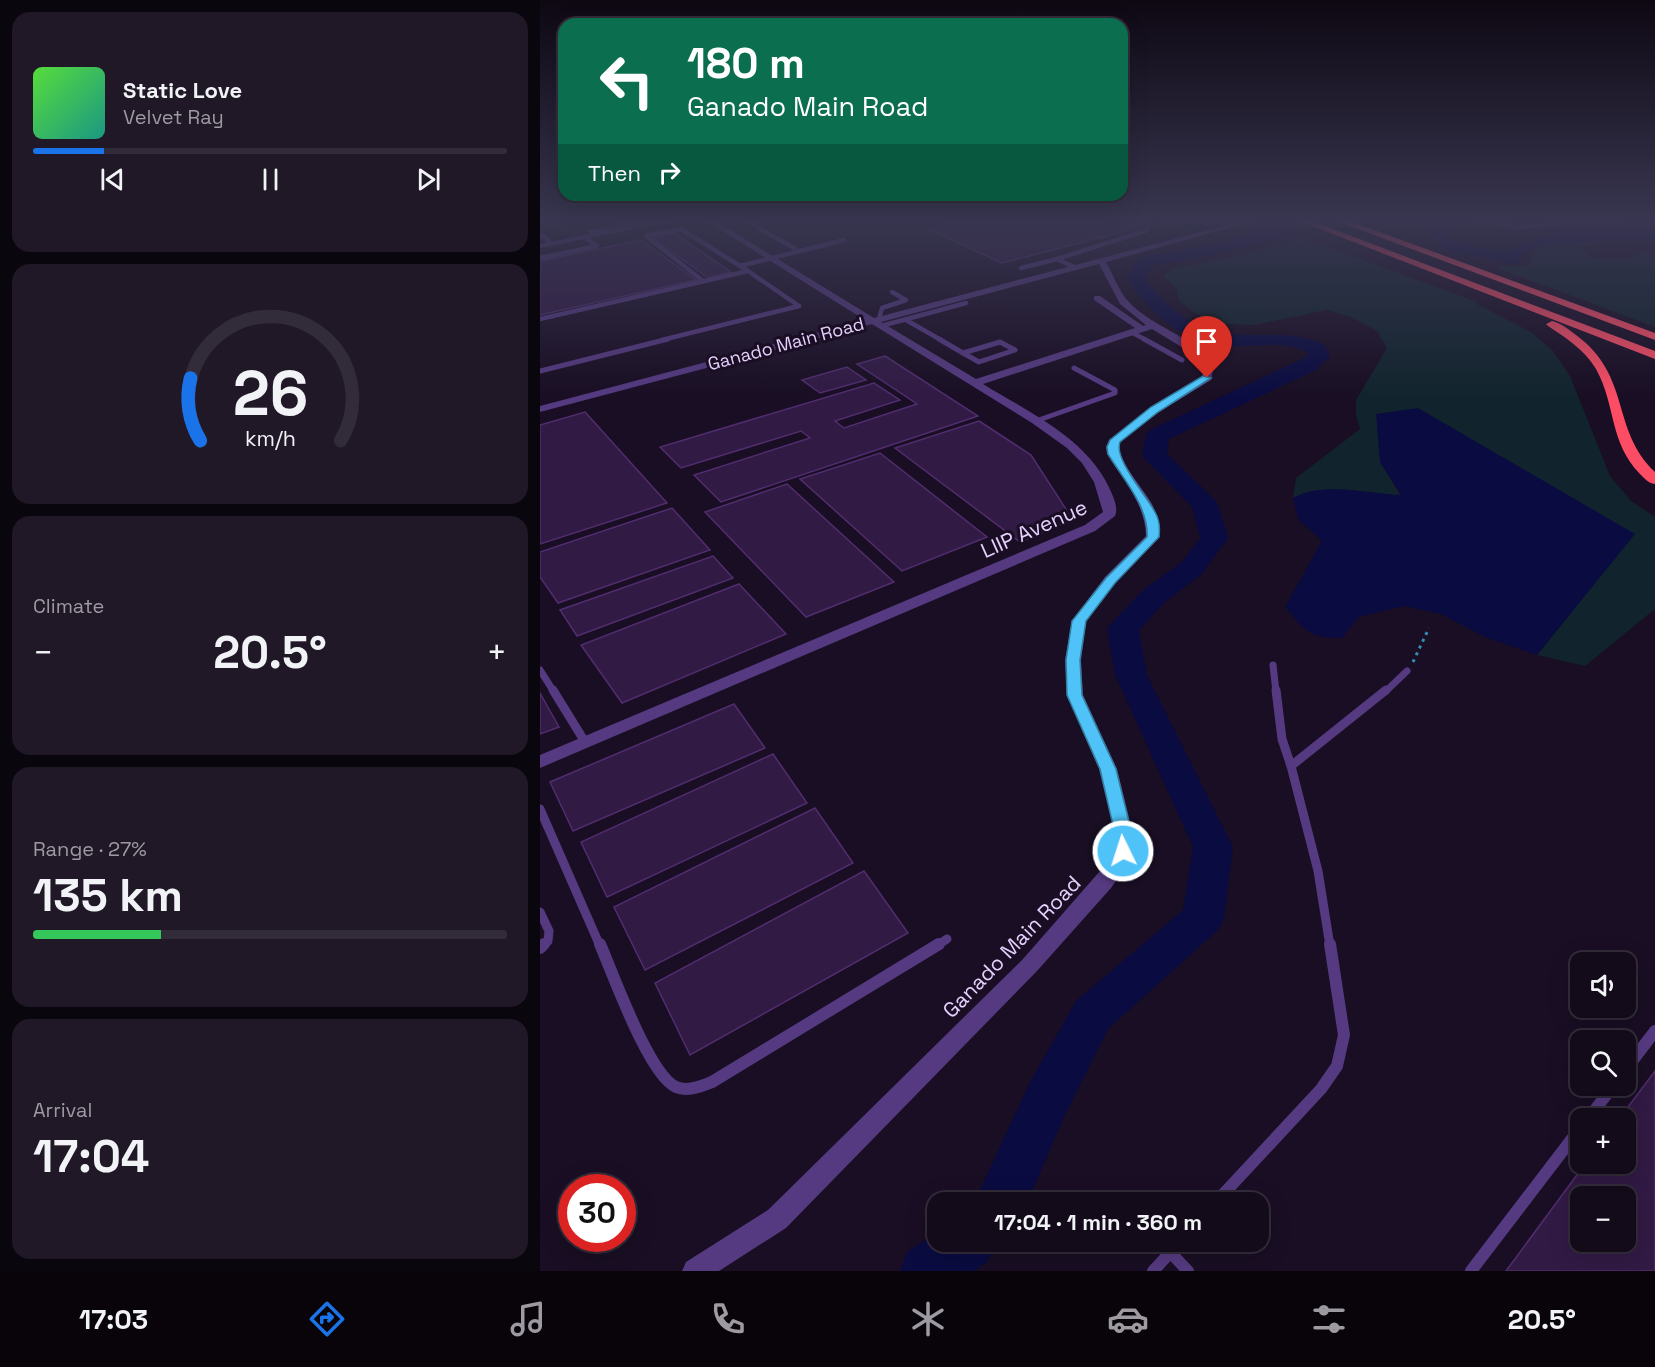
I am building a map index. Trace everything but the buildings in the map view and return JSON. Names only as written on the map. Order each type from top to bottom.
[{"type":"highway","points":[[1455,279],[1655,355]]},
{"type":"highway","points":[[1499,279],[1655,337]]},
{"type":"highway","points":[[1493,294],[1550,323],[1580,343],[1596,360],[1614,396],[1627,447],[1640,466],[1655,480]]},
{"type":"street","name":"LIIP Avenue","points":[[540,762],[1090,528],[1110,513],[1110,503],[1081,454],[1036,421],[807,279]]},
{"type":"street","name":"Ganado Main Road","points":[[540,410],[878,322],[1030,279]]},
{"type":"street","name":"Ganado Main Road","points":[[695,1271],[777,1219],[1030,965],[1104,883],[1116,866],[1125,838],[1108,769],[1075,695],[1073,660],[1079,621],[1110,580],[1153,537],[1154,525],[1150,513],[1113,454],[1112,447],[1115,440],[1155,410],[1207,378],[1209,364],[1202,355],[1148,327],[1123,302],[1111,279]]},
{"type":"street","points":[[1096,298],[1148,327]]},
{"type":"street","points":[[975,383],[1148,327]]},
{"type":"lane","points":[[540,319],[711,279]]},
{"type":"lane","points":[[540,370],[799,306],[760,279]]},
{"type":"lane","points":[[892,292],[906,300],[882,308],[878,322],[906,320],[966,303]]},
{"type":"lane","points":[[569,312],[576,320]]},
{"type":"lane","points":[[906,320],[963,353],[979,362],[1016,350],[1000,342],[963,353]]},
{"type":"lane","points":[[1131,333],[1182,360]]},
{"type":"lane","points":[[1036,421],[1116,393],[1115,390],[1074,368]]},
{"type":"lane","points":[[1225,1192],[1320,1089],[1337,1066],[1344,1035],[1318,871],[1282,739],[1273,665]]},
{"type":"lane","points":[[540,670],[585,742]]},
{"type":"lane","points":[[1291,766],[1378,698],[1407,671]]},
{"type":"lane","points":[[540,809],[652,1062],[668,1083],[678,1090],[694,1089],[712,1082],[947,939]]},
{"type":"lane","points":[[540,912],[549,931],[549,941],[540,948]]},
{"type":"lane","points":[[1636,1056],[1655,1031]]},
{"type":"lane","points":[[1596,1108],[1605,1096]]},
{"type":"lane","points":[[1471,1271],[1570,1142]]},
{"type":"lane","points":[[1153,1271],[1171,1253],[1188,1271]]},
{"type":"path","points":[[1407,671],[1418,655],[1429,628]]},
{"type":"shaded area","points":[[1167,279],[1416,279],[1477,302],[1475,303],[1531,332],[1553,351],[1570,376],[1610,476],[1631,501],[1655,517],[1655,609],[1585,666],[1537,655],[1634,534],[1380,462],[1401,496],[1332,490],[1305,493],[1293,498],[1296,478],[1360,429],[1356,415],[1356,400],[1387,348],[1377,331],[1353,318],[1327,310],[1254,325],[1209,323],[1179,301],[1177,289]]},
{"type":"shaded area","points":[[1527,279],[1655,279],[1655,327]]},
{"type":"shaded area","points":[[1418,408],[1635,534],[1537,655],[1485,637],[1441,614],[1404,606],[1359,617],[1342,638],[1315,635],[1303,627],[1285,607],[1322,541],[1298,519],[1293,498],[1318,490],[1332,489],[1401,495],[1380,462],[1376,414]]},
{"type":"waterway","points":[[1005,1192],[1046,1101],[1092,1015],[1203,918],[1213,847],[1131,675],[1123,628],[1154,596],[1192,568],[1214,538],[1205,505],[1154,456],[1158,435],[1308,365],[1320,356],[1318,349],[1295,341],[1227,340],[1201,334],[1169,315],[1150,297],[1136,279]]},
{"type":"waterway","points":[[928,1271],[955,1252]]},
{"type":"route","points":[[1123,851],[1125,838],[1108,769],[1075,695],[1073,660],[1079,621],[1110,580],[1153,537],[1154,525],[1150,513],[1113,454],[1112,447],[1115,440],[1155,410],[1207,378]]}]
